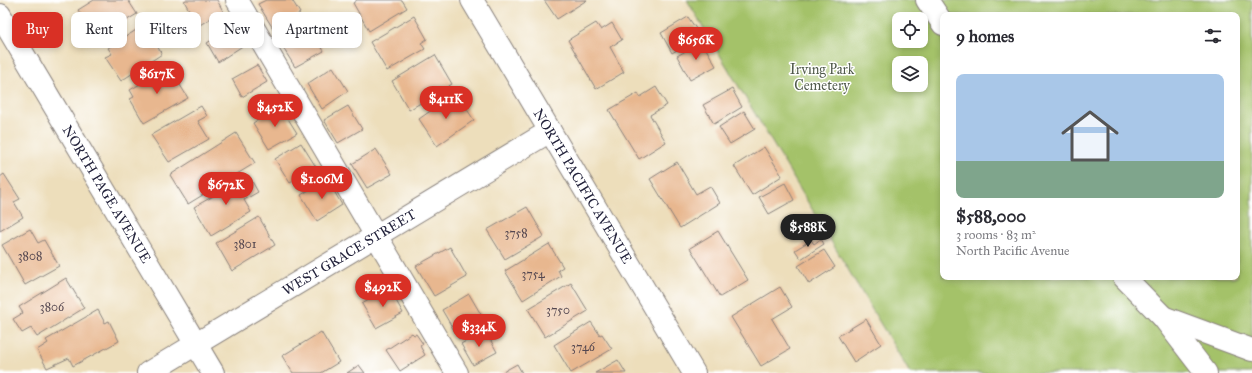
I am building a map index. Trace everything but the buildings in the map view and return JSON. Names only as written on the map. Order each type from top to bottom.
[{"type":"street","points":[[237,0],[457,373]]},
{"type":"street","name":"NORTH PACIFIC AVENUE","points":[[472,0],[694,373]]},
{"type":"street","points":[[927,0],[940,20]]},
{"type":"street","name":"NORTH PAGE AVENUE","points":[[0,15],[213,373]]},
{"type":"street","name":"WEST GRACE STREET","points":[[148,373],[550,131]]},
{"type":"street","points":[[1127,280],[1163,317],[1206,373]]},
{"type":"street","points":[[1163,317],[1252,350]]},
{"type":"green space","name":"Irving Park Cemetery","points":[[687,0],[1252,0],[1252,373],[910,373]]}]
